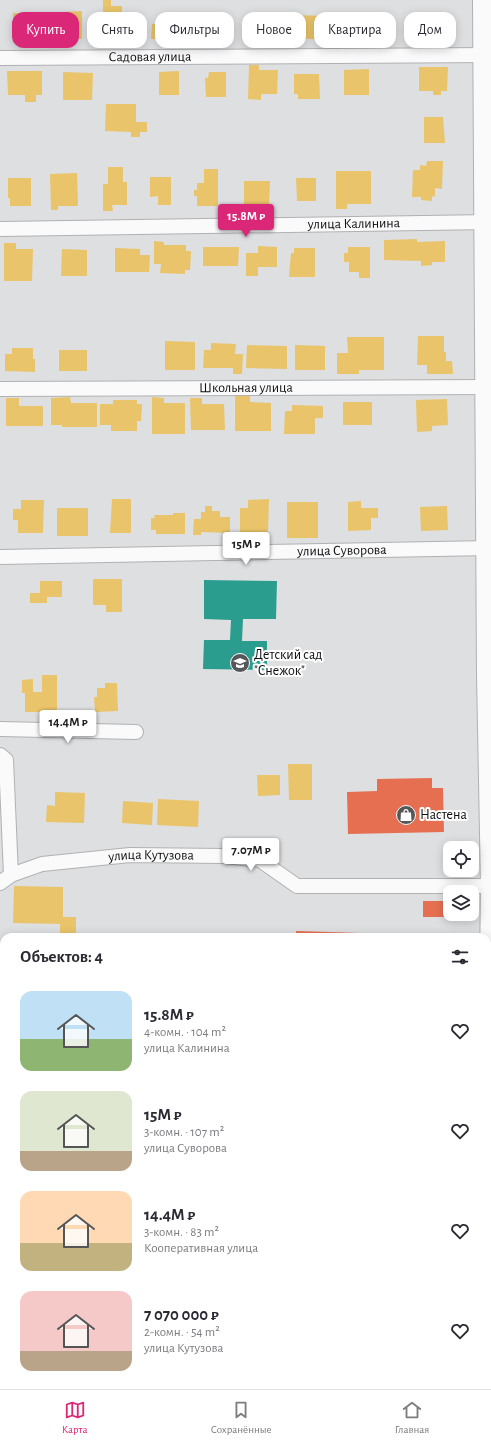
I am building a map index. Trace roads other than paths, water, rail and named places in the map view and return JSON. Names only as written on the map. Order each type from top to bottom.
[{"type":"street","points":[[483,0],[487,55],[491,886],[490,933]]},
{"type":"street","name":"Садовая улица","points":[[0,58],[487,55]]},
{"type":"street","name":"улица Калинина","points":[[0,229],[488,222]]},
{"type":"street","name":"Школьная улица","points":[[0,389],[488,387]]},
{"type":"street","name":"улица Суворова","points":[[0,557],[489,548]]},
{"type":"street","points":[[0,730],[136,732]]},
{"type":"street","points":[[0,755],[6,760],[6,879]]},
{"type":"street","name":"улица Кутузова","points":[[6,879],[42,864],[130,855],[225,856],[260,860],[297,886],[491,886]]},
{"type":"place","name":"Детский сад \"Снежок\"","points":[[240,663]]},
{"type":"place","name":"Настена","points":[[406,815]]}]
